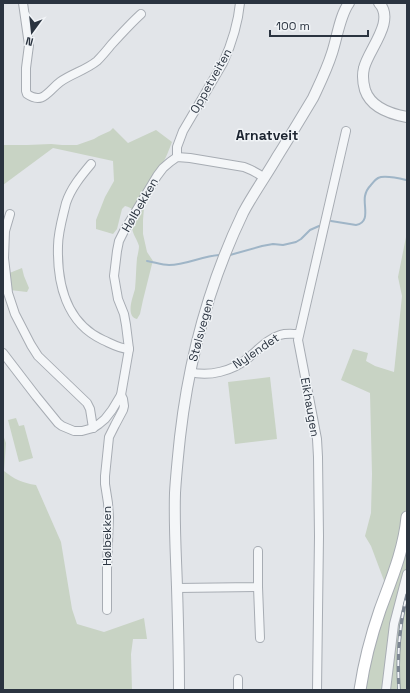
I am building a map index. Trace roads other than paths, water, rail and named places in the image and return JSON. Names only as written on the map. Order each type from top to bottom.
[{"type":"main road","points":[[360,690],[371,639],[397,564],[404,537],[407,517]]},
{"type":"street","points":[[23,3],[29,45],[26,68],[26,91],[27,94],[35,98],[45,96],[63,80],[97,61],[141,14]]},
{"type":"street","name":"Oppetveiten","points":[[178,157],[177,147],[184,131],[224,63],[236,28],[240,3]]},
{"type":"street","name":"Stølsvegen","points":[[180,690],[175,492],[182,425],[193,356],[205,312],[220,267],[244,212],[321,83],[332,54],[342,17],[349,3]]},
{"type":"street","points":[[379,3],[384,10],[384,25],[364,67],[364,87],[369,99],[376,106],[390,113],[407,117]]},
{"type":"street","name":"Eikhaugen","points":[[317,690],[319,536],[318,457],[314,427],[299,349],[298,334],[346,131]]},
{"type":"street","points":[[178,157],[244,167],[251,169],[264,178]]},
{"type":"street","name":"Hølbekken","points":[[93,428],[105,419],[121,395],[129,349],[124,314],[118,299],[114,276],[119,241],[157,176],[163,168],[178,157]]},
{"type":"street","points":[[91,164],[74,187],[66,203],[58,245],[60,280],[64,297],[70,309],[84,328],[95,336],[121,348],[129,349]]},
{"type":"street","points":[[3,353],[58,423],[74,431],[82,432],[93,428],[90,409],[87,403],[38,356],[15,314],[8,293],[4,258],[5,231],[10,214]]},
{"type":"street","name":"Nylendet","points":[[190,372],[202,374],[226,370],[237,366],[246,360],[268,340],[276,336],[282,334],[298,334]]},
{"type":"street","name":"Hølbekken","points":[[107,610],[109,517],[105,476],[109,437],[124,406],[121,395]]},
{"type":"street","points":[[258,551],[260,638]]},
{"type":"street","points":[[386,690],[394,624],[407,574]]},
{"type":"street","points":[[177,588],[258,587]]},
{"type":"street","points":[[238,679],[238,690]]},
{"type":"waterway","points":[[331,221],[356,225],[361,223],[365,217],[365,196],[368,188],[375,180],[381,177],[406,180]]},
{"type":"waterway","points":[[230,255],[262,246],[273,244],[283,245],[296,242],[310,230],[319,226]]},
{"type":"waterway","points":[[147,261],[166,265],[175,265],[219,255]]},
{"type":"railway","points":[[399,690],[399,642],[407,595]]},
{"type":"district","name":"Arnatveit","points":[[267,135]]}]
